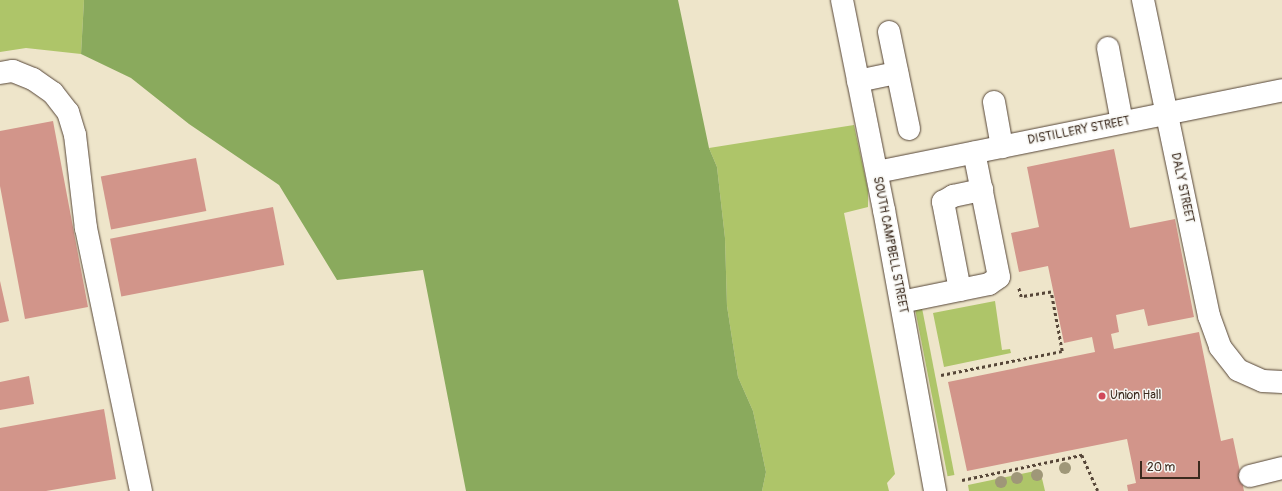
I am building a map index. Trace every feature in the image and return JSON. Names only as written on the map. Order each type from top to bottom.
[{"type":"street","name":"SOUTH CAMPBELL STREET","points":[[842,0],[877,172],[935,491]]},
{"type":"street","name":"DALY STREET","points":[[1143,0],[1209,316],[1220,347],[1238,370],[1263,381],[1282,382]]},
{"type":"street","points":[[889,32],[909,129]]},
{"type":"street","points":[[1108,48],[1122,122]]},
{"type":"street","points":[[0,73],[13,71],[33,78],[53,93],[68,112],[75,135],[86,228],[142,491]]},
{"type":"street","points":[[858,81],[897,73]]},
{"type":"street","name":"DISTILLERY STREET","points":[[877,172],[1282,90]]},
{"type":"street","points":[[994,102],[1002,147]]},
{"type":"street","points":[[901,302],[989,284],[998,277],[974,152]]},
{"type":"street","points":[[960,290],[943,202],[953,196],[982,190]]},
{"type":"street","points":[[1250,476],[1282,468]]},
{"type":"path","points":[[941,375],[1062,351],[1051,292],[1021,297],[1017,282]]},
{"type":"path","points":[[962,480],[1082,455],[1098,491]]},
{"type":"green space","points":[[0,0],[84,0],[81,54],[26,48],[0,52]]},
{"type":"green space","points":[[84,0],[678,0],[709,148],[717,167],[725,238],[727,306],[738,377],[753,411],[766,472],[762,491],[466,491],[423,270],[337,280],[279,185],[189,124],[131,78],[81,54]]},
{"type":"green space","points":[[854,125],[868,190],[868,207],[844,213],[895,474],[887,483],[889,491],[762,491],[766,472],[753,411],[738,377],[727,306],[725,238],[717,167],[709,148]]},
{"type":"green space","points":[[995,301],[1002,350],[1010,349],[1011,353],[944,367],[933,313]]},
{"type":"green space","points":[[922,308],[954,475],[948,476],[915,309]]},
{"type":"green space","points":[[1040,470],[1045,491],[969,491],[968,485]]},
{"type":"building","points":[[53,121],[88,307],[25,319],[0,186],[0,131]]},
{"type":"building","points":[[1114,149],[1130,228],[1175,219],[1194,317],[1148,326],[1144,309],[1116,315],[1119,332],[1111,334],[1114,349],[1199,332],[1221,441],[1233,438],[1244,491],[1128,491],[1127,485],[1136,483],[1127,439],[967,471],[948,382],[1095,352],[1092,337],[1064,343],[1048,266],[1019,272],[1011,233],[1039,227],[1027,167]]},
{"type":"building","points":[[196,158],[206,211],[111,230],[101,177]]},
{"type":"building","points":[[273,207],[284,265],[121,297],[110,239]]},
{"type":"building","points":[[0,281],[9,321],[0,323]]},
{"type":"building","points":[[29,376],[34,404],[0,410],[0,382]]},
{"type":"building","points":[[104,409],[116,479],[46,491],[0,491],[0,428]]},
{"type":"place","name":"Union Hall","points":[[1102,396]]}]
